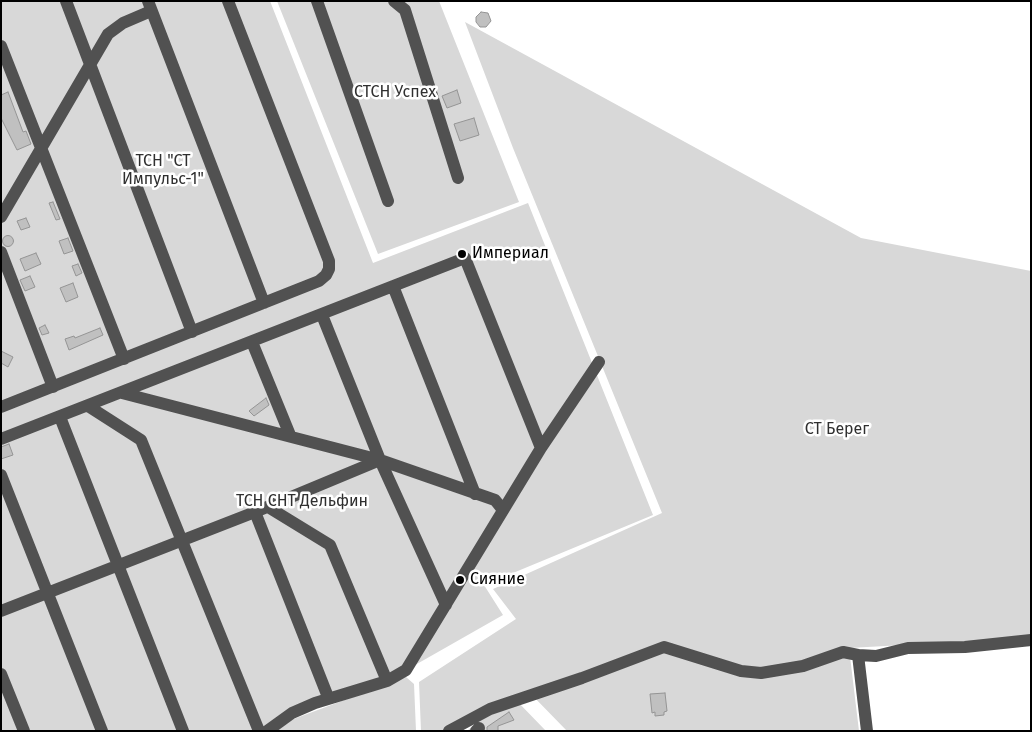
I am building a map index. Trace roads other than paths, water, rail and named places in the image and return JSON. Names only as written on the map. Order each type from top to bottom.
[{"type":"street","points":[[66,1],[192,332]]},
{"type":"street","points":[[1,407],[320,281],[329,270],[329,261],[228,1]]},
{"type":"street","points":[[317,1],[388,201]]},
{"type":"street","points":[[394,1],[405,10],[458,178]]},
{"type":"street","points":[[1,217],[112,29],[150,6],[264,303]]},
{"type":"street","points":[[1,46],[124,359]]},
{"type":"street","points":[[1,252],[53,387]]},
{"type":"street","points":[[1,439],[465,258],[540,448]]},
{"type":"street","points":[[393,286],[475,494]]},
{"type":"street","points":[[322,315],[380,460],[446,605]]},
{"type":"street","points":[[252,342],[290,435]]},
{"type":"street","points":[[267,731],[292,713],[328,697],[387,681],[406,670],[540,448],[600,362]]},
{"type":"street","points":[[122,392],[380,460],[495,500],[503,510]]},
{"type":"street","points":[[88,406],[141,440],[259,731]]},
{"type":"street","points":[[60,417],[116,566],[182,731]]},
{"type":"street","points":[[1,611],[268,507],[380,460]]},
{"type":"street","points":[[1,475],[102,731]]},
{"type":"street","points":[[268,507],[330,545],[387,681]]},
{"type":"street","points":[[255,512],[328,697]]},
{"type":"street","points":[[449,731],[490,709],[582,678],[664,646],[740,671],[761,673],[803,666],[843,652],[876,656],[908,648],[965,648],[1031,640]]},
{"type":"street","points":[[858,655],[867,731]]},
{"type":"street","points":[[1,674],[24,731]]},
{"type":"place","name":"Империал","points":[[462,254]]},
{"type":"place","name":"Сияние","points":[[460,580]]},
{"type":"park label","name":"СТСН Успех","points":[[395,93]]},
{"type":"park label","name":"ТСН \"СТ Импульс-1\"","points":[[163,171]]},
{"type":"park label","name":"СТ Берег","points":[[837,430]]},
{"type":"park label","name":"ТСН СНТ Дельфин","points":[[302,502]]}]
